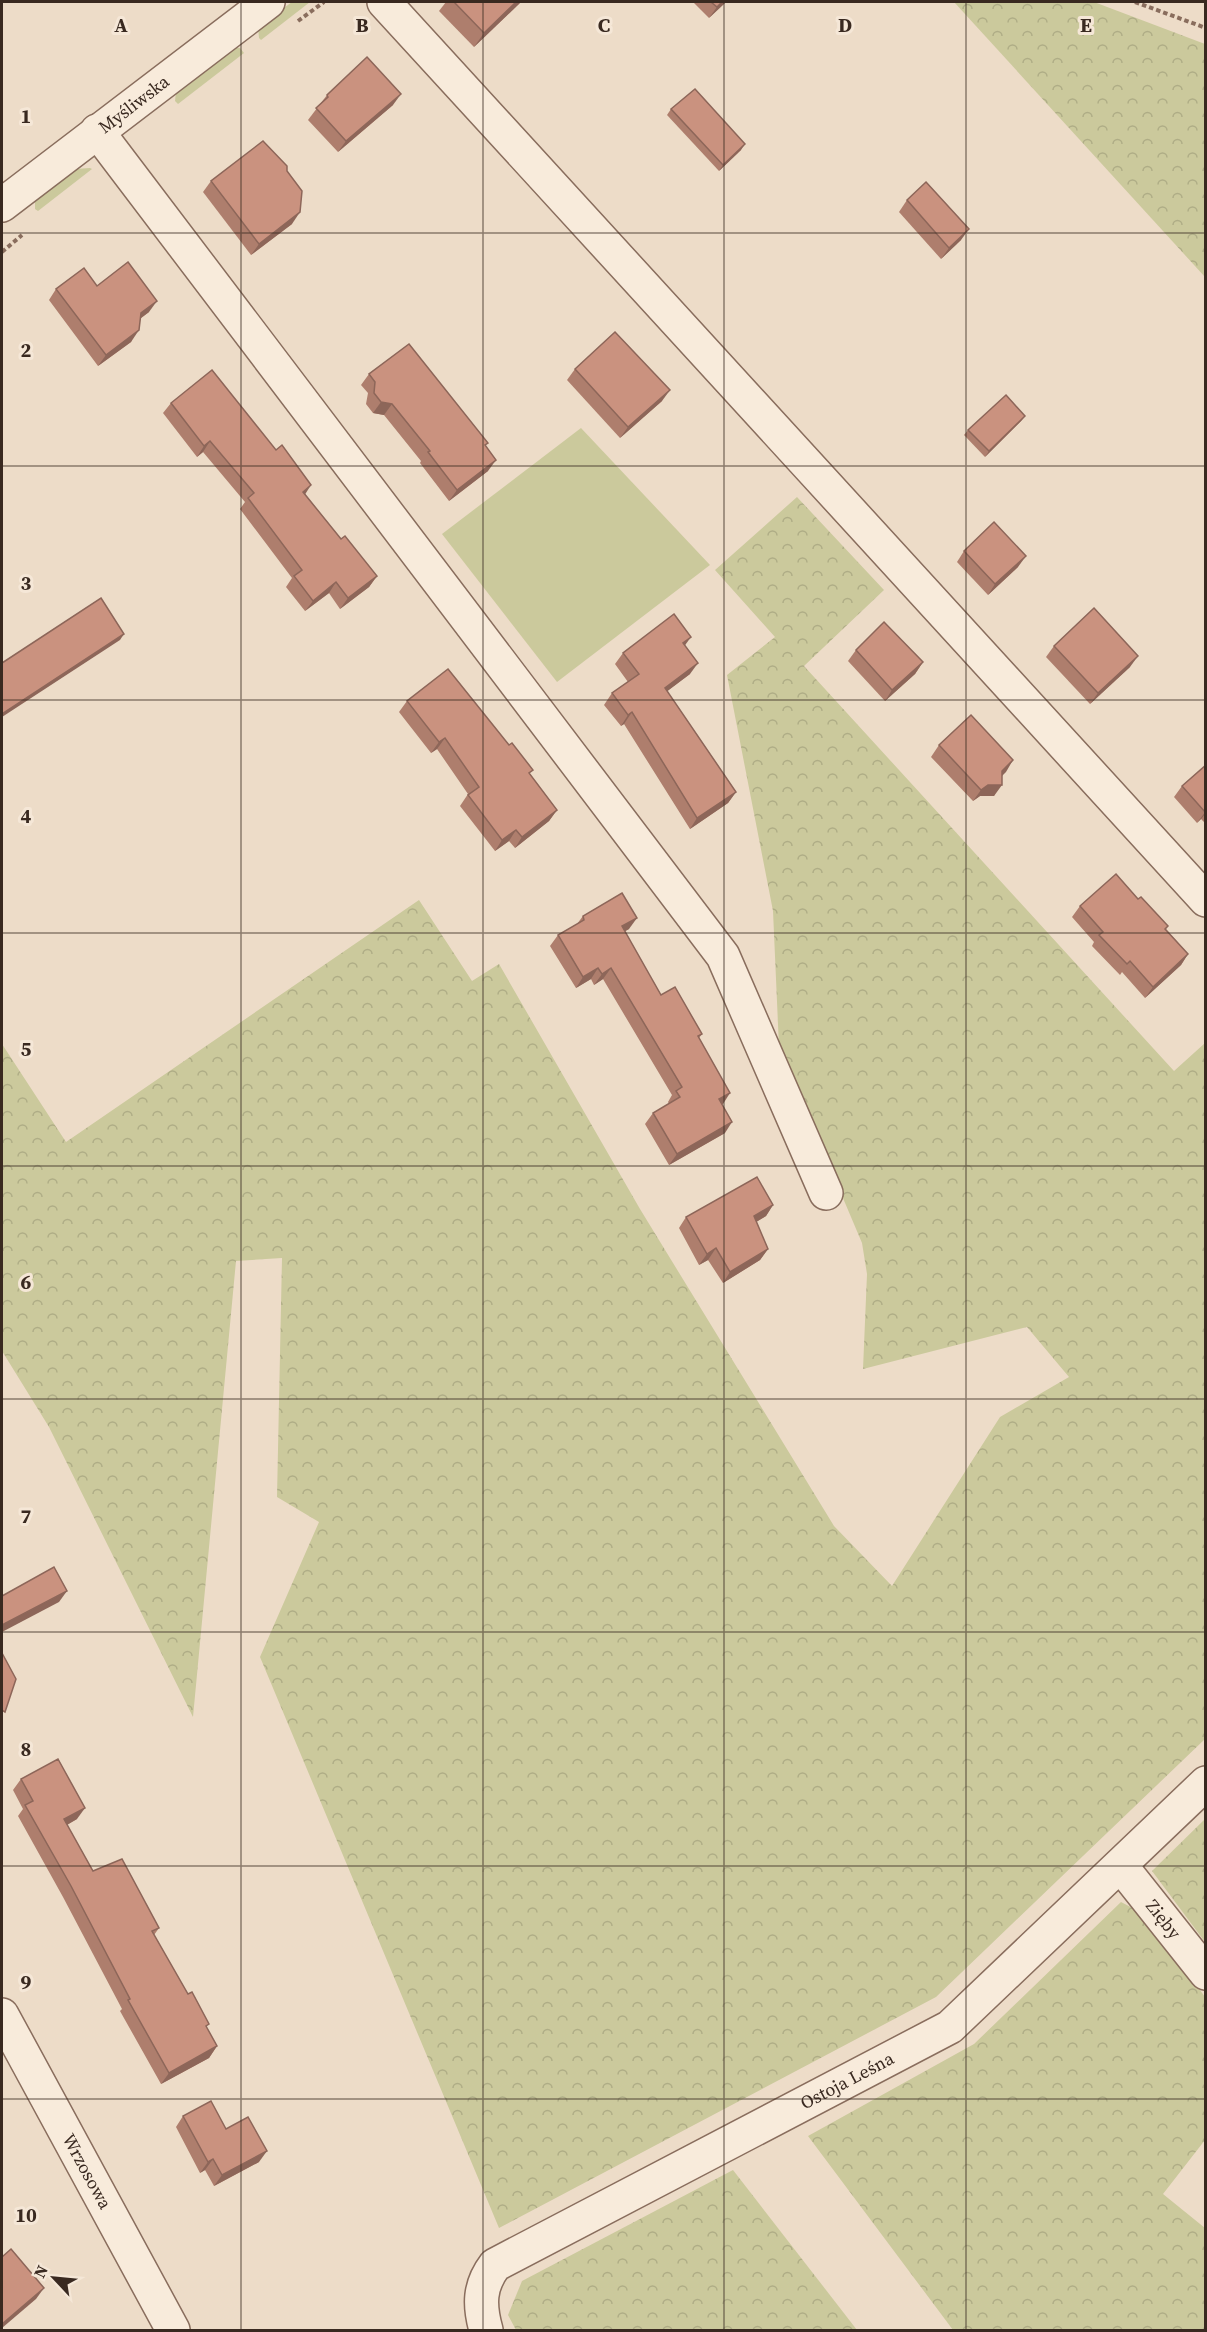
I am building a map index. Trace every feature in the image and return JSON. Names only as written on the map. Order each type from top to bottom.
[{"type":"street","name":"Myśliwska","points":[[2,205],[268,2]]},
{"type":"street","points":[[384,2],[1206,900]]},
{"type":"street","points":[[97,131],[723,956],[826,1193]]},
{"type":"street","name":"Ostoja Leśna","points":[[486,2331],[481,2313],[481,2293],[486,2277],[495,2265],[950,2027],[1206,1783]]},
{"type":"street","name":"Zięby","points":[[1121,1866],[1206,1973]]},
{"type":"street","name":"Wrzosowa","points":[[2,2014],[172,2331]]},
{"type":"path","points":[[1135,2],[1206,28]]},
{"type":"green space","points":[[292,2],[310,2],[261,40],[258,27]]},
{"type":"green space","points":[[954,2],[1094,2],[1205,44],[1205,277]]},
{"type":"green space","points":[[234,47],[240,48],[244,53],[178,104],[175,101],[176,92]]},
{"type":"green space","points":[[75,169],[92,169],[38,211],[35,209],[35,200]]},
{"type":"green space","points":[[581,428],[710,565],[557,682],[442,534]]},
{"type":"green space","points":[[797,497],[884,590],[804,666],[1174,1071],[1205,1043],[1205,1739],[936,1997],[499,2228],[260,1657],[319,1522],[277,1497],[282,1258],[236,1261],[193,1717],[49,1427],[2,1351],[2,1044],[66,1142],[419,900],[472,981],[499,964],[640,1209],[834,1526],[892,1586],[1000,1417],[1069,1377],[1027,1327],[863,1369],[867,1274],[862,1243],[779,1047],[773,911],[727,675],[775,637],[715,570]]},
{"type":"green space","points":[[1205,1819],[1205,1942],[1152,1871]]},
{"type":"green space","points":[[1121,1902],[1146,1915],[1205,1997],[1205,2140],[1163,2194],[1205,2228],[1205,2330],[953,2330],[808,2136],[974,2044]]},
{"type":"green space","points":[[733,2170],[857,2330],[516,2330],[508,2315],[522,2281]]},
{"type":"building","points":[[454,2],[516,2],[484,33]]},
{"type":"building","points":[[711,2],[722,2],[717,7]]},
{"type":"building","points":[[367,57],[401,94],[346,141],[316,108]]},
{"type":"building","points":[[695,89],[745,144],[723,165],[671,109]]},
{"type":"building","points":[[263,141],[287,166],[287,171],[302,191],[300,212],[259,244],[211,181]]},
{"type":"building","points":[[926,182],[969,229],[949,248],[907,200]]},
{"type":"building","points":[[128,262],[157,301],[141,313],[139,330],[106,355],[56,289],[84,268],[97,286]]},
{"type":"building","points":[[615,332],[670,390],[628,427],[575,369]]},
{"type":"building","points":[[409,344],[488,443],[485,445],[496,460],[457,490],[428,452],[430,451],[392,404],[381,402],[374,393],[375,382],[369,374]]},
{"type":"building","points":[[212,370],[276,450],[282,445],[311,485],[303,492],[341,539],[345,536],[377,576],[348,598],[336,582],[313,601],[294,576],[302,570],[248,498],[254,493],[210,441],[204,446],[171,403]]},
{"type":"building","points":[[1006,395],[1025,416],[989,451],[968,430]]},
{"type":"building","points":[[994,522],[1026,556],[995,584],[964,551]]},
{"type":"building","points":[[101,598],[124,634],[2,714],[2,663]]},
{"type":"building","points":[[1094,608],[1138,656],[1098,693],[1054,646]]},
{"type":"building","points":[[674,614],[691,637],[683,643],[698,663],[665,688],[736,792],[697,818],[632,712],[628,715],[612,693],[639,674],[623,653]]},
{"type":"building","points":[[884,622],[923,662],[892,690],[856,650]]},
{"type":"building","points":[[448,669],[509,745],[512,743],[533,770],[529,773],[557,810],[522,837],[516,830],[502,840],[468,795],[479,787],[445,738],[439,742],[407,701]]},
{"type":"building","points":[[971,715],[1013,760],[1002,771],[1002,785],[988,785],[981,790],[939,745]]},
{"type":"building","points":[[1206,765],[1206,811],[1205,812],[1182,786]]},
{"type":"building","points":[[1116,874],[1138,899],[1141,897],[1168,926],[1165,929],[1188,954],[1153,987],[1130,961],[1127,964],[1099,935],[1103,932],[1080,906]]},
{"type":"building","points":[[622,893],[637,918],[622,926],[661,995],[675,987],[702,1034],[698,1036],[730,1093],[719,1099],[732,1122],[677,1154],[653,1113],[680,1097],[676,1091],[682,1087],[611,968],[602,974],[598,968],[583,977],[558,935],[584,920],[583,916]]},
{"type":"building","points":[[757,1177],[773,1205],[754,1216],[768,1249],[730,1272],[716,1248],[707,1254],[686,1217]]},
{"type":"building","points":[[54,1567],[67,1591],[2,1625],[2,1596]]},
{"type":"building","points":[[2,1653],[16,1679],[5,1712],[2,1710]]},
{"type":"building","points":[[58,1759],[85,1808],[64,1819],[93,1871],[122,1859],[159,1928],[152,1931],[188,1994],[192,1992],[209,2024],[206,2026],[217,2046],[169,2073],[128,2000],[130,1999],[71,1886],[25,1805],[33,1801],[21,1779]]},
{"type":"building","points":[[211,2101],[226,2129],[248,2117],[267,2151],[222,2175],[213,2159],[208,2162],[183,2116]]},
{"type":"building","points":[[11,2249],[44,2288],[2,2324],[2,2257]]}]
